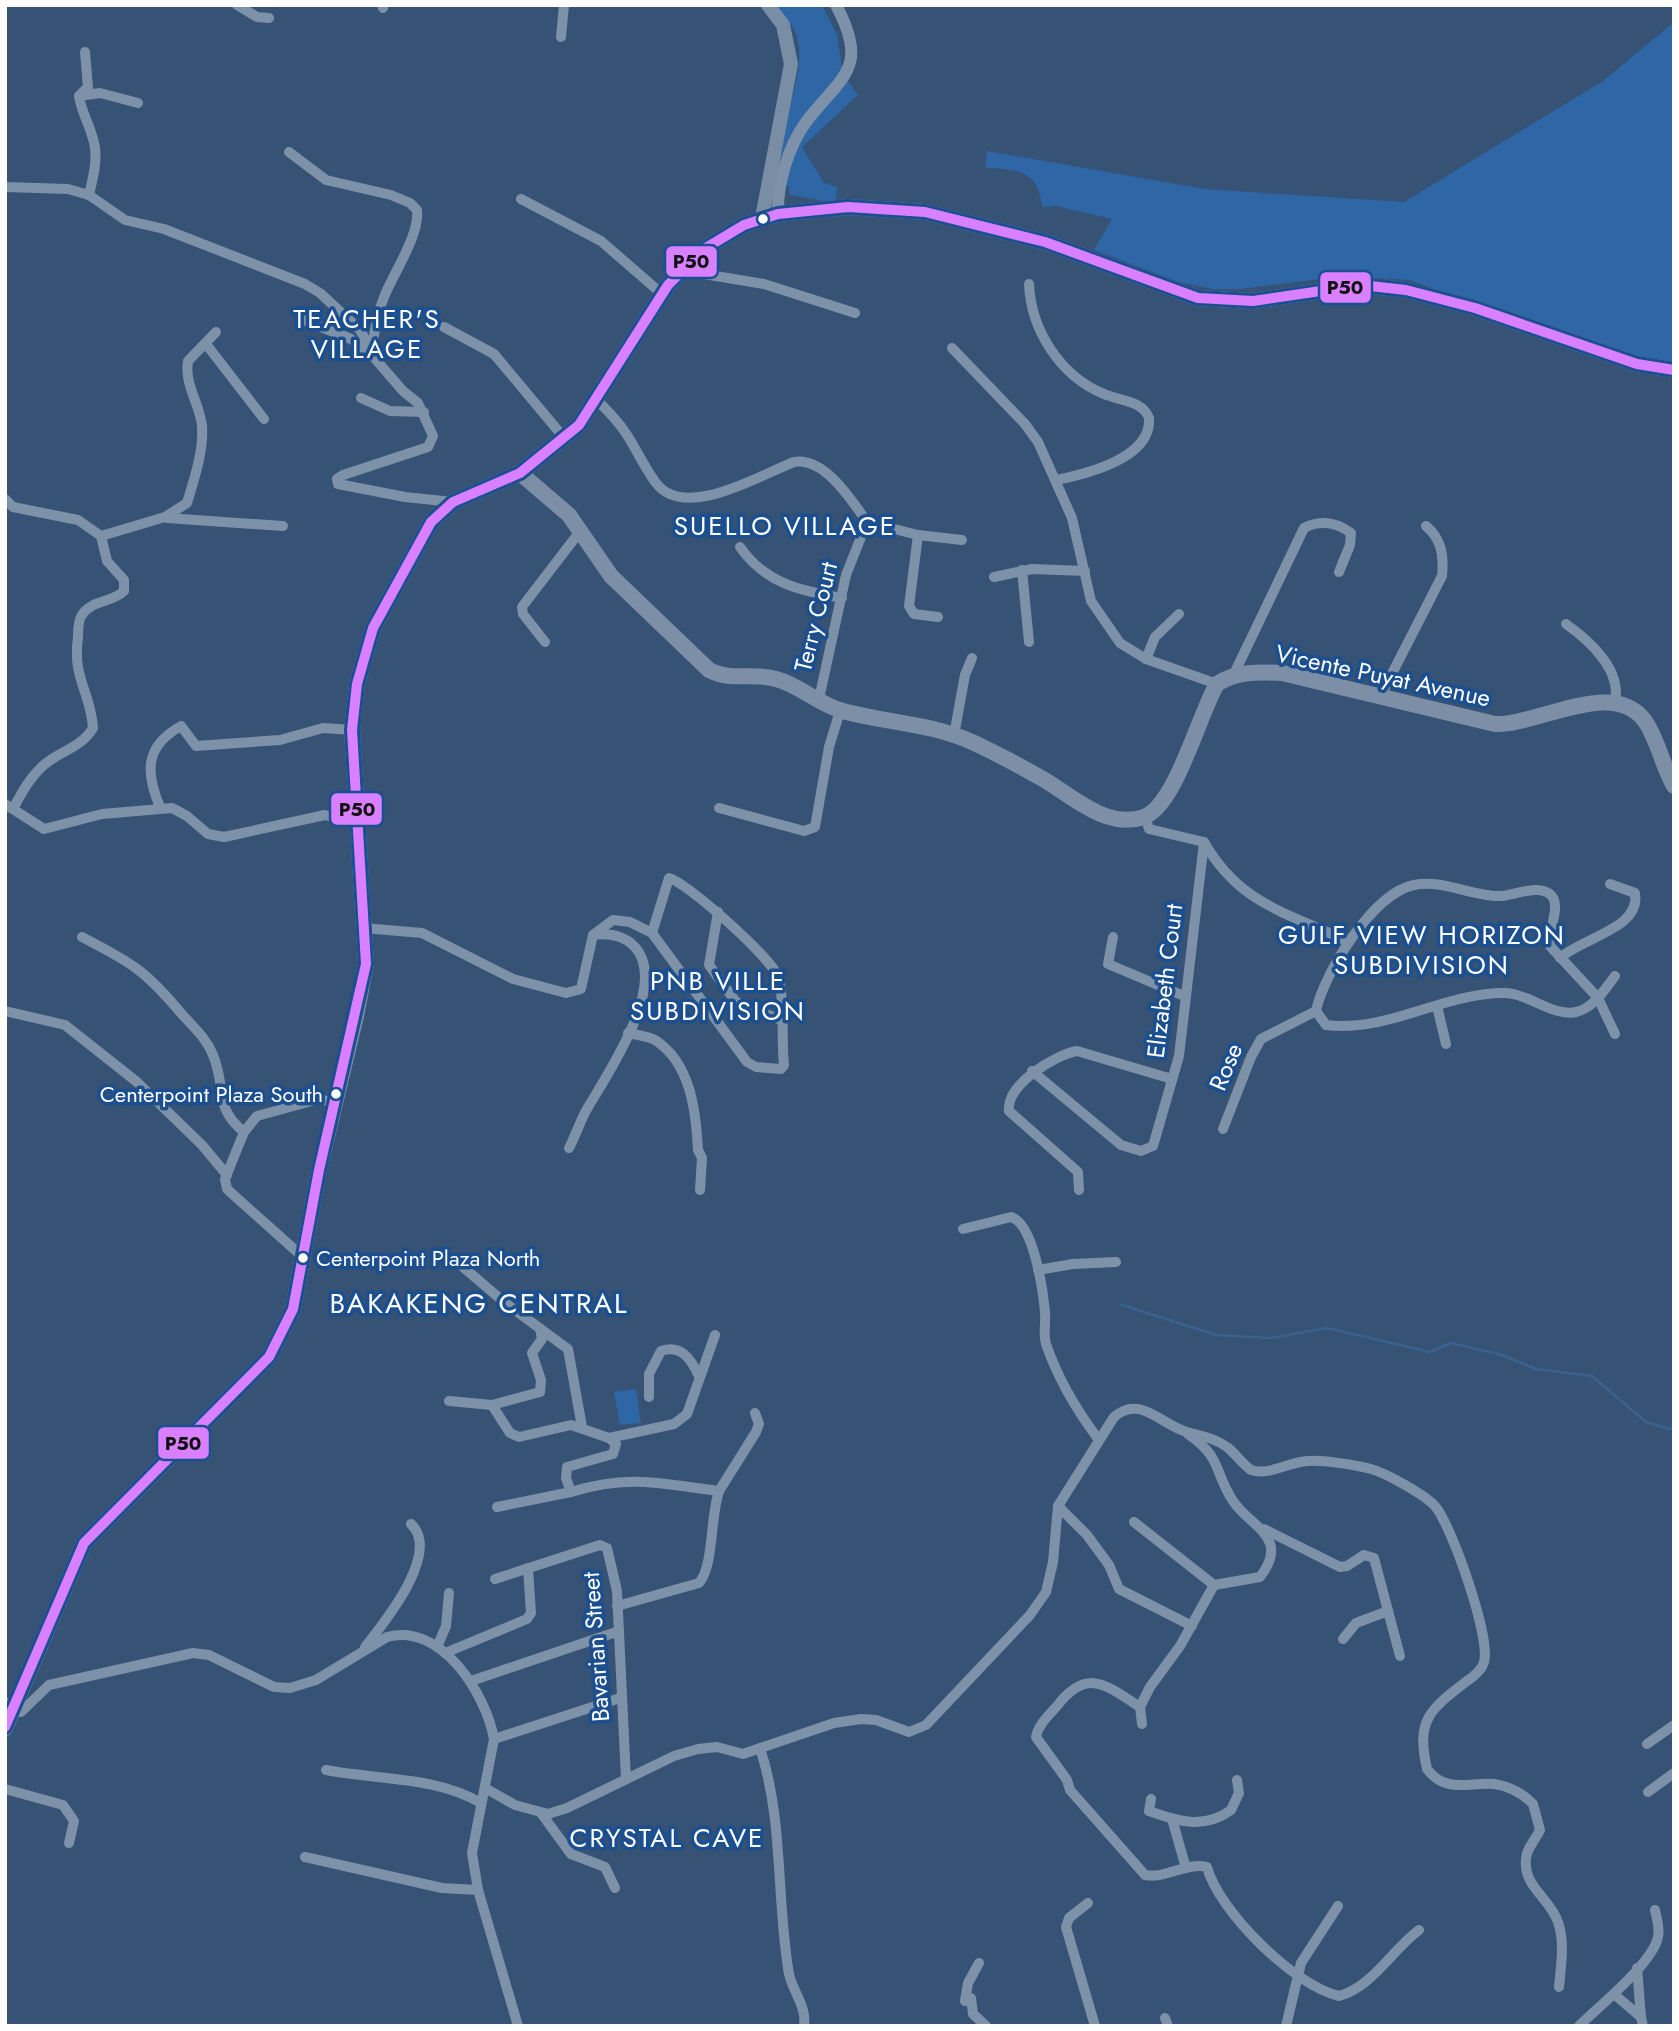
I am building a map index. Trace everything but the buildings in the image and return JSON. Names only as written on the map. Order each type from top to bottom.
[{"type":"main road","points":[[768,5],[783,25],[791,64],[770,216]]},
{"type":"main road","points":[[5,1728],[8,1706],[84,1543],[269,1357],[293,1309],[363,979],[363,928],[355,823],[352,730],[357,684],[373,628],[427,527],[453,502],[520,473],[565,439],[597,400],[662,294],[680,270],[704,249],[744,225],[770,216],[848,207],[925,212],[1055,245],[1170,290],[1218,301],[1253,301],[1362,285],[1406,290],[1475,308],[1637,364],[1674,370]]},
{"type":"main road","points":[[520,473],[561,506],[581,530],[597,559],[611,576],[709,670],[728,677],[774,678],[840,710],[954,735],[1022,768],[1096,811],[1123,820],[1146,816],[1156,810],[1170,788],[1217,684]]},
{"type":"main road","name":"Vicente Puyat Avenue","points":[[1217,684],[1233,676],[1282,673],[1495,724],[1512,724],[1587,703],[1615,702]]},
{"type":"main road","points":[[1615,702],[1632,709],[1643,718],[1674,786]]},
{"type":"street","points":[[237,5],[257,17],[269,18]]},
{"type":"street","points":[[561,37],[564,5]]},
{"type":"street","points":[[770,216],[791,151],[805,124],[841,83],[851,59],[851,39],[836,5]]},
{"type":"street","points":[[79,96],[88,87],[85,52]]},
{"type":"street","points":[[79,96],[100,93],[138,103]]},
{"type":"street","points":[[79,96],[82,117],[95,148],[96,162],[89,195]]},
{"type":"street","points":[[289,152],[326,180],[391,195],[410,202],[417,210],[418,218],[402,264],[384,296],[374,328],[374,356]]},
{"type":"street","points":[[5,187],[68,189],[89,195],[125,220],[164,229],[305,284],[360,330],[374,356]]},
{"type":"street","points":[[521,199],[601,241],[662,294]]},
{"type":"street","points":[[680,270],[764,284],[855,313]]},
{"type":"street","points":[[1029,284],[1033,318],[1046,343],[1062,363],[1087,385],[1101,393],[1138,405],[1150,418],[1145,438],[1124,457],[1077,476],[1056,480]]},
{"type":"street","points":[[304,320],[351,339],[374,356],[424,412],[432,430],[428,447],[343,475],[337,482],[344,487],[453,502]]},
{"type":"street","points":[[444,327],[494,354],[565,439]]},
{"type":"street","points":[[101,536],[165,517],[182,509],[191,490],[202,425],[192,400],[188,361],[216,332]]},
{"type":"street","points":[[206,344],[264,419]]},
{"type":"street","points":[[952,348],[1032,433],[1056,480],[1076,534],[1091,601],[1120,643],[1146,659],[1217,684]]},
{"type":"street","points":[[360,398],[390,411],[424,412]]},
{"type":"street","points":[[597,400],[625,432],[656,483],[669,494],[694,498],[714,494],[794,462],[806,461],[823,470],[859,508],[867,522],[918,535],[962,540]]},
{"type":"street","points":[[5,518],[9,503],[78,520],[101,536],[107,561],[124,580],[124,590],[115,599],[94,604],[82,614],[79,622],[75,664],[93,728],[78,745],[57,755],[27,782],[9,807],[44,829],[102,814],[160,807],[180,811],[208,834],[224,837],[325,815],[355,823]]},
{"type":"street","points":[[165,517],[283,526]]},
{"type":"street","name":"Terry Court","points":[[818,699],[846,575],[867,522]]},
{"type":"street","points":[[1233,676],[1304,528],[1325,522],[1341,525],[1351,533],[1350,545],[1339,572]]},
{"type":"street","points":[[1380,697],[1442,576],[1444,555],[1432,531],[1426,526]]},
{"type":"street","points":[[545,642],[523,614],[522,607],[581,530]]},
{"type":"street","points":[[918,535],[909,607],[914,614],[938,617]]},
{"type":"street","points":[[740,547],[767,576],[796,589],[842,598]]},
{"type":"street","points":[[994,578],[1041,568],[1085,572]]},
{"type":"street","points":[[1022,570],[1028,642]]},
{"type":"street","points":[[1146,659],[1155,637],[1179,614]]},
{"type":"street","points":[[1566,624],[1587,641],[1614,677],[1617,691],[1615,702]]},
{"type":"street","points":[[954,735],[965,675],[972,658]]},
{"type":"street","points":[[719,808],[804,831],[815,827],[829,747],[840,710]]},
{"type":"street","points":[[160,807],[150,782],[152,760],[164,736],[181,726],[196,746],[273,741],[323,728],[352,730]]},
{"type":"street","points":[[1146,816],[1149,828],[1157,833],[1204,842],[1221,870],[1250,897],[1349,942]]},
{"type":"street","name":"Elizabeth Court","points":[[1032,1071],[1077,1051],[1172,1079],[1179,1056],[1204,842]]},
{"type":"street","points":[[363,928],[422,933],[513,979],[566,993],[581,989],[593,935],[613,920],[629,922],[652,933],[747,1062],[781,1069],[784,1065],[779,976],[718,912],[678,881],[668,878],[652,933]]},
{"type":"street","points":[[1560,958],[1577,944],[1616,926],[1631,915],[1636,903],[1635,892],[1610,884]]},
{"type":"street","points":[[1615,976],[1598,998],[1583,1010],[1571,1012],[1507,993],[1339,1027],[1321,1023],[1316,1012],[1349,942],[1378,905],[1393,894],[1414,885],[1500,896],[1545,892],[1553,897],[1555,907],[1549,940],[1560,958],[1598,998],[1615,1034]]},
{"type":"street","points":[[718,912],[709,965],[736,1002],[780,1020]]},
{"type":"street","points":[[569,1148],[628,1033],[641,998],[646,967],[630,942],[617,936],[593,935]]},
{"type":"street","points":[[82,937],[118,954],[144,971],[207,1042],[217,1064],[225,1115],[244,1132]]},
{"type":"street","points":[[1113,937],[1108,964],[1184,996]]},
{"type":"street","points":[[1437,1006],[1446,1044]]},
{"type":"street","points":[[5,1011],[65,1025],[137,1082],[202,1145],[227,1175]]},
{"type":"street","name":"Rose","points":[[1223,1129],[1251,1057],[1261,1039],[1316,1012]]},
{"type":"street","points":[[628,1033],[654,1039],[687,1076],[698,1150],[702,1158],[700,1190]]},
{"type":"street","points":[[1079,1190],[1078,1172],[1008,1107],[1009,1101],[1032,1071],[1121,1145],[1141,1152],[1153,1146],[1172,1079]]},
{"type":"street","points":[[304,1258],[227,1189],[227,1175],[244,1132],[257,1116],[320,1099],[335,1103]]},
{"type":"street","points":[[963,1230],[1004,1218],[1016,1218],[1022,1224],[1038,1270],[1046,1343],[1069,1395],[1099,1440]]},
{"type":"street","points":[[456,1261],[564,1344],[572,1355],[582,1427]]},
{"type":"street","points":[[1038,1270],[1073,1264],[1116,1262]]},
{"type":"street","points":[[449,1401],[492,1405],[540,1392],[541,1380],[532,1353],[542,1339],[540,1328]]},
{"type":"street","points":[[610,1438],[682,1419],[715,1335]]},
{"type":"street","points":[[649,1397],[649,1374],[653,1362],[656,1355],[666,1349],[680,1350],[699,1376]]},
{"type":"street","points":[[492,1405],[514,1436],[571,1425],[610,1438],[617,1446],[613,1454],[567,1467],[566,1478],[571,1492]]},
{"type":"street","points":[[485,1788],[515,1805],[541,1813],[567,1808],[626,1779],[698,1749],[717,1747],[743,1754],[845,1721],[876,1720],[909,1732],[926,1725],[1030,1615],[1046,1592],[1053,1562],[1058,1506],[1114,1417],[1133,1408],[1163,1419],[1186,1432],[1212,1454],[1228,1492],[1241,1512],[1264,1529],[1340,1567],[1347,1566],[1364,1555],[1374,1558],[1400,1656]]},
{"type":"street","points":[[617,1605],[699,1583],[708,1569],[710,1530],[719,1491],[756,1432],[759,1424],[755,1413]]},
{"type":"street","points":[[1186,1432],[1214,1439],[1256,1471],[1310,1461],[1374,1470],[1405,1487],[1421,1492],[1440,1513],[1467,1577],[1485,1657],[1480,1669],[1440,1701],[1429,1714],[1422,1731],[1427,1769],[1443,1782],[1459,1787],[1496,1784],[1513,1790],[1533,1804],[1540,1830],[1526,1855],[1525,1863],[1531,1884],[1558,1923],[1562,1959],[1559,1987]]},
{"type":"street","points":[[497,1507],[571,1492],[604,1482],[631,1480],[719,1491]]},
{"type":"street","points":[[1058,1506],[1087,1535],[1109,1565],[1119,1589],[1192,1626]]},
{"type":"street","points":[[1134,1522],[1214,1585],[1261,1577],[1271,1555],[1264,1529]]},
{"type":"street","points":[[360,1653],[393,1612],[410,1580],[419,1540],[411,1524]]},
{"type":"street","name":"Bavarian Street","points":[[495,1579],[604,1545],[610,1554],[619,1631],[620,1698],[626,1779]]},
{"type":"street","points":[[441,1650],[527,1619],[531,1613],[528,1568]]},
{"type":"street","points":[[1142,1724],[1140,1707],[1150,1687],[1192,1626],[1214,1585]]},
{"type":"street","points":[[441,1650],[449,1592]]},
{"type":"street","points":[[1343,1639],[1356,1623],[1388,1611]]},
{"type":"street","points":[[471,1681],[619,1631]]},
{"type":"street","points":[[8,1706],[21,1712],[49,1685],[57,1682],[193,1653],[209,1655],[280,1688],[316,1680],[397,1634],[422,1638],[441,1650],[471,1681],[485,1704],[494,1739],[472,1853],[478,1890],[518,2026]]},
{"type":"street","points":[[1140,1707],[1103,1683],[1083,1684],[1062,1699],[1039,1727],[1036,1737],[1067,1780],[1070,1790],[1145,1875],[1163,1875],[1186,1868],[1207,1867],[1216,1891],[1264,1949],[1297,1974],[1333,1994],[1351,1992],[1365,1983],[1402,1943],[1419,1930]]},
{"type":"street","points":[[494,1739],[620,1698]]},
{"type":"street","points":[[1647,1744],[1673,1726]]},
{"type":"street","points":[[760,1748],[767,1770],[776,1824],[781,1923],[790,1978],[802,2006],[804,2026]]},
{"type":"street","points":[[326,1770],[432,1785],[481,1803]]},
{"type":"street","points":[[1648,1793],[1674,1773]]},
{"type":"street","points":[[1151,1799],[1149,1811],[1172,1819],[1194,1823],[1222,1817],[1238,1801],[1237,1780]]},
{"type":"street","points":[[5,1789],[63,1805],[74,1821],[69,1843]]},
{"type":"street","points":[[541,1813],[571,1854],[605,1867],[615,1888]]},
{"type":"street","points":[[1172,1819],[1186,1868]]},
{"type":"street","points":[[304,1857],[442,1888],[478,1890]]},
{"type":"street","points":[[1088,1903],[1069,1918],[1066,1927],[1095,2026]]},
{"type":"street","points":[[1286,2026],[1297,1974],[1309,1949],[1338,1906]]},
{"type":"street","points":[[1579,2026],[1615,1995],[1658,1938],[1655,1910]]},
{"type":"street","points":[[979,1963],[968,1983],[965,2001],[971,1998],[973,2014],[986,2026]]},
{"type":"street","points":[[1637,1968],[1642,2021]]},
{"type":"street","points":[[1615,1995],[1642,2021]]},
{"type":"shaded area","points":[[772,5],[822,5],[837,35],[843,74],[858,95],[802,147],[824,183],[837,187],[836,203],[790,195],[788,186],[778,187],[775,169],[777,150],[794,91],[799,52],[794,30]]},
{"type":"shaded area","points":[[1674,22],[1674,363],[1642,358],[1586,341],[1409,280],[1346,276],[1240,289],[1212,289],[1179,282],[1094,250],[1112,219],[1056,206],[1042,207],[1036,185],[1024,174],[1007,169],[985,168],[987,151],[1205,189],[1404,202],[1603,81]]},
{"type":"shaded area","points":[[636,1389],[641,1423],[620,1425],[614,1392]]},
{"type":"waterway","points":[[1122,1305],[1216,1335],[1271,1338],[1327,1328],[1430,1352],[1451,1343],[1502,1355],[1536,1369],[1592,1376],[1646,1422],[1674,1428]]},
{"type":"transit line","name":"P50","points":[[5,1727],[84,1543],[269,1357],[293,1309],[319,1170],[366,964],[352,730],[357,684],[373,628],[431,522],[453,502],[520,473],[579,425],[668,285],[704,249],[744,225],[778,214],[848,207],[925,212],[1045,242],[1198,298],[1253,301],[1361,285],[1406,290],[1475,308],[1637,364],[1674,370]]},
{"type":"place","name":"Centerpoint Plaza South","points":[[336,1094]]},
{"type":"place","name":"Centerpoint Plaza North","points":[[303,1258]]},
{"type":"district","name":"TEACHER'S VILLAGE","points":[[367,334]]},
{"type":"district","name":"SUELLO VILLAGE","points":[[785,526]]},
{"type":"district","name":"GULF VIEW HORIZON SUBDIVISION","points":[[1422,950]]},
{"type":"district","name":"PNB VILLE SUBDIVISION","points":[[718,996]]},
{"type":"district","name":"BAKAKENG CENTRAL","points":[[479,1303]]},
{"type":"district","name":"CRYSTAL CAVE","points":[[667,1838]]}]
